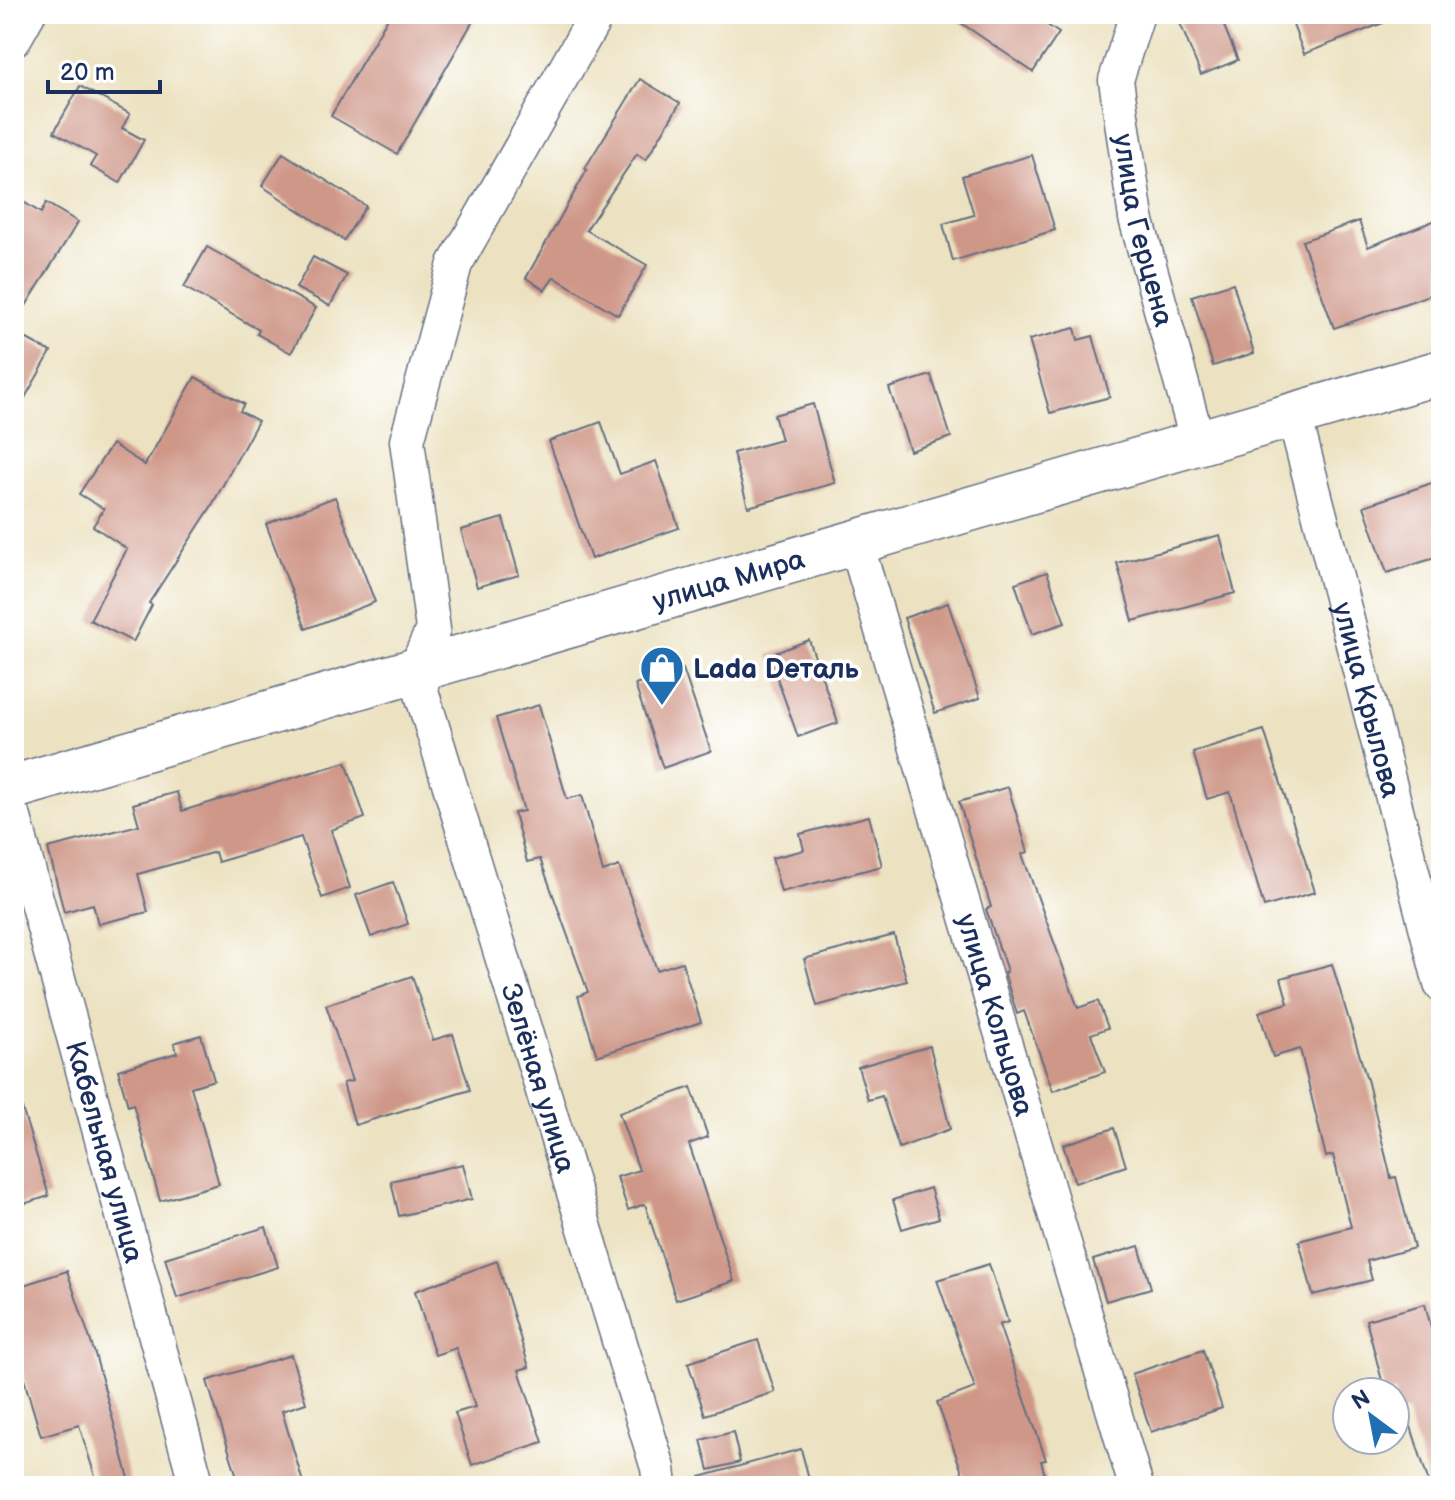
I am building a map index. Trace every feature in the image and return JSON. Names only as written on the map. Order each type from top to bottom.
[{"type":"main road","name":"улица Мира","points":[[14,787],[1441,372]]},
{"type":"street","points":[[14,39],[28,14]]},
{"type":"street","points":[[415,671],[433,629],[407,441],[455,264],[597,14]]},
{"type":"street","name":"улица Герцена","points":[[1137,14],[1116,80],[1136,218],[1198,443]]},
{"type":"street","name":"улица Крылова","points":[[1294,415],[1441,984]]},
{"type":"street","name":"улица Кольцова","points":[[856,543],[1136,1486]]},
{"type":"street","name":"Зелёная улица","points":[[415,671],[658,1468],[660,1486]]},
{"type":"street","name":"Кабельная улица","points":[[14,818],[197,1486]]},
{"type":"building","points":[[390,14],[477,14],[397,154],[331,116]]},
{"type":"building","points":[[948,14],[1031,14],[1059,33],[1033,72]]},
{"type":"building","points":[[1203,14],[1219,14],[1238,60],[1201,75],[1180,23]]},
{"type":"building","points":[[1289,14],[1401,14],[1401,16],[1304,54]]},
{"type":"building","points":[[640,79],[680,103],[646,160],[637,154],[586,230],[647,265],[618,315],[554,277],[545,290],[526,278],[587,170],[585,168]]},
{"type":"building","points":[[80,86],[130,114],[122,128],[144,140],[120,183],[90,166],[96,156],[54,132]]},
{"type":"building","points":[[283,153],[366,206],[344,240],[262,186]]},
{"type":"building","points":[[1032,155],[1055,230],[953,261],[943,224],[974,215],[962,176]]},
{"type":"building","points":[[14,196],[41,213],[46,203],[78,222],[14,325]]},
{"type":"building","points":[[1441,218],[1441,291],[1334,328],[1302,241],[1359,221],[1368,247]]},
{"type":"building","points":[[207,247],[316,308],[291,353],[257,334],[259,330],[184,287]]},
{"type":"building","points":[[313,257],[347,275],[330,306],[296,288]]},
{"type":"building","points":[[1233,283],[1254,353],[1213,366],[1192,296]]},
{"type":"building","points":[[1075,328],[1078,340],[1093,336],[1110,397],[1050,413],[1029,340]]},
{"type":"building","points":[[14,332],[51,352],[14,417]]},
{"type":"building","points":[[931,375],[951,437],[910,451],[889,388]]},
{"type":"building","points":[[195,377],[244,404],[240,411],[258,421],[211,507],[149,603],[152,605],[133,642],[90,620],[127,549],[93,526],[104,509],[79,494],[112,444],[145,465]]},
{"type":"building","points":[[813,404],[835,483],[748,507],[733,453],[781,440],[774,415]]},
{"type":"building","points":[[601,422],[620,474],[656,461],[679,528],[591,559],[549,441]]},
{"type":"building","points":[[1441,480],[1441,556],[1387,573],[1364,506]]},
{"type":"building","points":[[335,497],[375,602],[306,629],[266,524]]},
{"type":"building","points":[[503,518],[519,575],[477,587],[461,530]]},
{"type":"building","points":[[1220,535],[1235,593],[1133,621],[1117,563]]},
{"type":"building","points":[[1047,572],[1065,623],[1032,634],[1015,583]]},
{"type":"building","points":[[948,603],[980,698],[935,713],[904,618]]},
{"type":"building","points":[[809,640],[838,723],[798,737],[769,655]]},
{"type":"building","points":[[683,669],[711,751],[663,768],[635,685]]},
{"type":"building","points":[[539,705],[567,799],[582,795],[603,872],[619,866],[657,970],[682,962],[701,1022],[597,1056],[578,996],[588,992],[540,859],[527,862],[514,813],[524,811],[496,718]]},
{"type":"building","points":[[1264,730],[1315,892],[1264,907],[1230,792],[1207,799],[1193,752]]},
{"type":"building","points":[[346,762],[365,818],[331,830],[350,888],[322,898],[301,837],[218,862],[215,852],[138,874],[148,912],[98,924],[93,904],[64,912],[48,848],[139,825],[133,804],[177,792],[182,811]]},
{"type":"building","points":[[1008,787],[1028,852],[1022,854],[1078,1008],[1098,1001],[1108,1028],[1091,1034],[1105,1072],[1053,1091],[1024,1011],[1017,1014],[1004,972],[1007,971],[986,909],[991,907],[959,802]]},
{"type":"building","points":[[869,816],[882,866],[781,892],[772,858],[804,850],[800,834]]},
{"type":"building","points":[[393,882],[408,924],[371,937],[356,895]]},
{"type":"building","points":[[894,935],[907,981],[817,1006],[804,959]]},
{"type":"building","points":[[1332,964],[1368,1083],[1391,1178],[1396,1177],[1414,1248],[1367,1261],[1372,1280],[1313,1295],[1299,1241],[1351,1227],[1333,1155],[1326,1157],[1300,1049],[1273,1057],[1259,1012],[1288,1003],[1281,978]]},
{"type":"building","points":[[412,976],[433,1040],[453,1034],[470,1090],[355,1125],[343,1083],[352,1081],[326,1005]]},
{"type":"building","points":[[201,1035],[214,1080],[191,1087],[219,1184],[160,1201],[133,1104],[128,1106],[118,1070],[177,1053],[174,1043]]},
{"type":"building","points":[[930,1046],[950,1129],[899,1148],[882,1096],[868,1100],[858,1067]]},
{"type":"building","points":[[691,1087],[708,1137],[689,1144],[734,1281],[676,1300],[645,1204],[628,1210],[617,1177],[639,1170],[619,1113]]},
{"type":"building","points":[[21,1105],[49,1196],[14,1207],[14,1106]]},
{"type":"building","points":[[1114,1128],[1126,1166],[1075,1183],[1063,1145]]},
{"type":"building","points":[[463,1164],[472,1199],[399,1216],[391,1181]]},
{"type":"building","points":[[930,1188],[939,1218],[902,1229],[893,1200]]},
{"type":"building","points":[[266,1227],[278,1267],[177,1298],[165,1258]]},
{"type":"building","points":[[1139,1246],[1151,1288],[1106,1301],[1093,1260]]},
{"type":"building","points":[[497,1261],[529,1367],[519,1370],[543,1442],[472,1465],[455,1413],[475,1407],[456,1348],[435,1355],[415,1291]]},
{"type":"building","points":[[989,1264],[1008,1322],[999,1325],[1046,1460],[1041,1461],[1048,1486],[967,1486],[937,1402],[975,1388],[937,1280]]},
{"type":"building","points":[[67,1271],[95,1354],[131,1486],[98,1486],[79,1425],[41,1436],[14,1346],[14,1288]]},
{"type":"building","points":[[1425,1304],[1441,1366],[1441,1486],[1430,1486],[1411,1427],[1411,1376],[1381,1376],[1366,1320]]},
{"type":"building","points":[[758,1340],[775,1392],[705,1415],[688,1363]]},
{"type":"building","points":[[1203,1350],[1222,1408],[1151,1432],[1132,1374]]},
{"type":"building","points":[[291,1355],[306,1403],[282,1411],[304,1486],[240,1486],[207,1381]]},
{"type":"building","points":[[733,1432],[740,1462],[709,1470],[701,1440]]},
{"type":"building","points":[[801,1449],[811,1486],[701,1486],[700,1477]]},
{"type":"place","name":"Lada Dеталь","points":[[662,707]]}]
